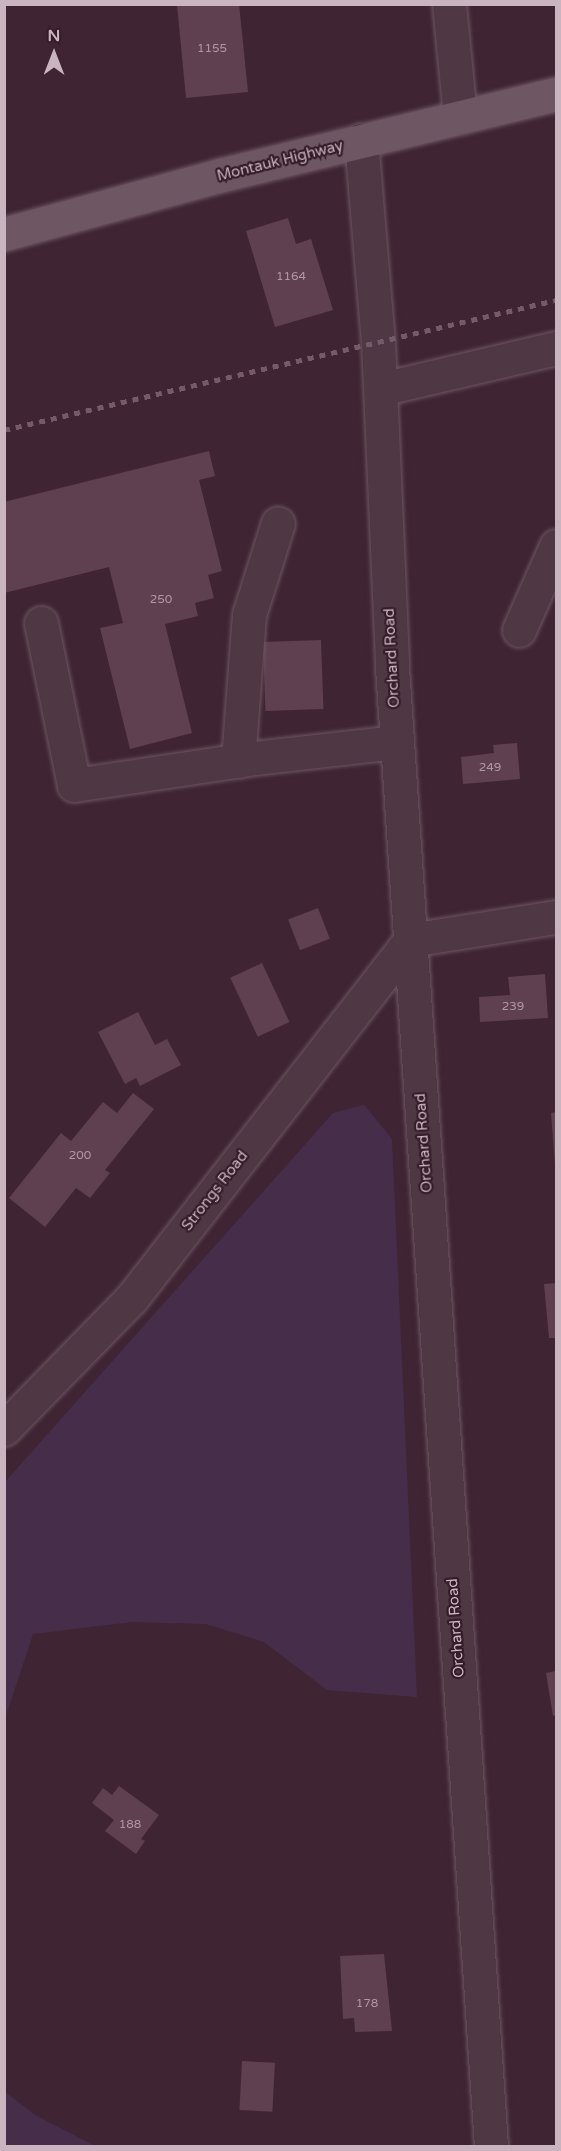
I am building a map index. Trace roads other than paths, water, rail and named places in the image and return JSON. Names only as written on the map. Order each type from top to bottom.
[{"type":"main road","name":"Montauk Highway","points":[[4,234],[361,140],[556,94]]},
{"type":"street","points":[[448,4],[460,117]]},
{"type":"street","name":"Orchard Road","points":[[361,140],[381,389],[397,742],[491,2146]]},
{"type":"street","points":[[381,389],[556,348]]},
{"type":"street","points":[[238,760],[249,615],[278,523]]},
{"type":"street","points":[[519,630],[556,546]]},
{"type":"street","points":[[41,623],[74,785],[238,760],[397,742]]},
{"type":"street","points":[[410,940],[556,917]]},
{"type":"street","name":"Strongs Road","points":[[4,1429],[131,1299],[410,940]]},
{"type":"railway","points":[[4,430],[556,300]]}]
